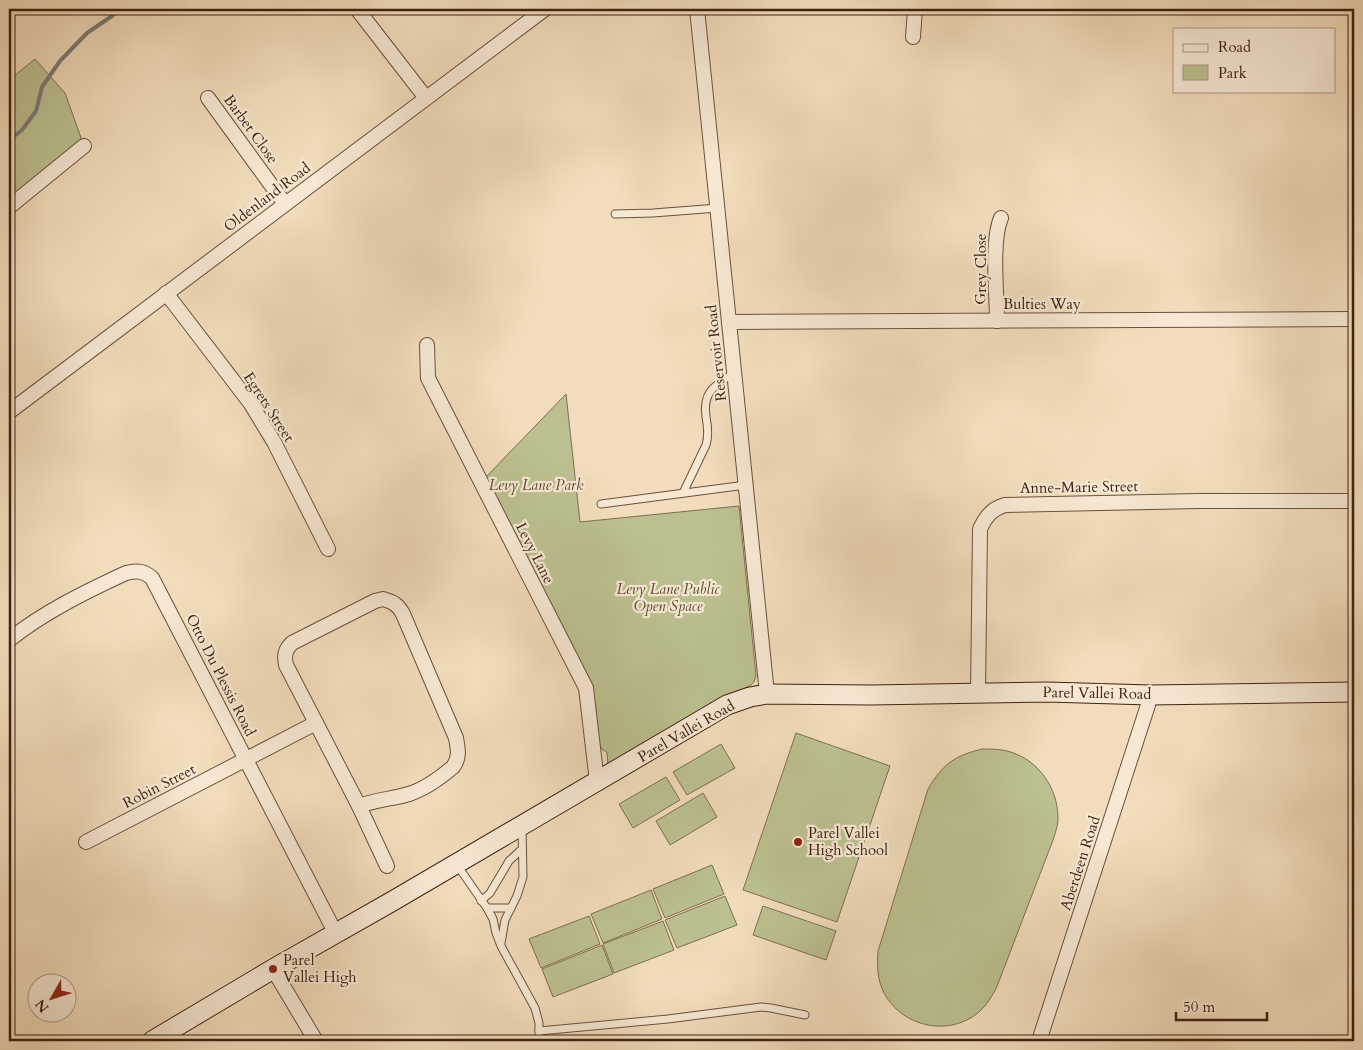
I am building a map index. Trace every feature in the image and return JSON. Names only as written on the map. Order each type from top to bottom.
[{"type":"street","points":[[357,9],[426,98]]},
{"type":"street","name":"Oldenland Road","points":[[9,412],[545,9]]},
{"type":"street","name":"Reservoir Road","points":[[698,9],[767,694]]},
{"type":"street","points":[[913,37],[915,9]]},
{"type":"street","name":"Barbet Close","points":[[208,98],[285,204]]},
{"type":"street","points":[[9,208],[84,146]]},
{"type":"street","name":"Grey Close","points":[[997,321],[996,242],[998,225],[1001,218]]},
{"type":"street","name":"Egrets Street","points":[[166,293],[251,404],[274,442],[328,548]]},
{"type":"street","name":"Bulties Way","points":[[729,322],[1354,319]]},
{"type":"street","name":"Levy Lane","points":[[426,345],[428,378],[586,688],[596,782]]},
{"type":"street","name":"Anne-Marie Street","points":[[978,693],[980,528],[985,518],[998,507],[1005,504],[1354,501]]},
{"type":"street","name":"Otto Du Plessis Road","points":[[9,640],[46,614],[126,573],[141,571],[152,578],[336,934]]},
{"type":"street","points":[[359,806],[410,793],[426,786],[453,767],[458,755],[456,738],[403,614],[392,601],[383,599],[374,601],[292,643],[287,648],[284,658],[359,806],[387,866]]},
{"type":"street","name":"Parel Vallei Road","points":[[152,1041],[727,706],[750,697],[767,694],[871,695],[1047,692],[1150,695],[1354,692]]},
{"type":"street","name":"Aberdeen Road","points":[[1039,1041],[1150,695]]},
{"type":"street","name":"Robin Street","points":[[86,842],[316,723]]},
{"type":"street","points":[[273,969],[316,1041]]},
{"type":"lane","points":[[615,214],[718,208]]},
{"type":"lane","points":[[683,493],[708,437],[705,400],[712,389],[735,372]]},
{"type":"lane","points":[[601,504],[746,485]]},
{"type":"lane","points":[[501,946],[503,926],[517,896],[523,877],[523,825]]},
{"type":"lane","points":[[481,901],[490,893],[509,861],[522,849]]},
{"type":"lane","points":[[456,864],[487,908],[501,946],[535,1008],[538,1015],[539,1041]]},
{"type":"lane","points":[[487,908],[511,908]]},
{"type":"lane","points":[[539,1031],[668,1019],[765,1007],[805,1015]]},
{"type":"green space","points":[[35,59],[65,93],[84,146],[9,207],[9,80]]},
{"type":"green space","name":"Levy Lane Public Open Space","points":[[566,394],[580,522],[739,506],[756,676],[754,682],[608,766],[607,752],[597,743],[596,708],[592,695],[593,687],[490,493],[491,486],[486,477]]},
{"type":"green space","points":[[796,733],[890,766],[837,922],[743,890]]},
{"type":"green space","points":[[721,744],[735,768],[687,795],[673,772]]},
{"type":"green space","points":[[982,749],[1012,752],[1034,765],[1048,781],[1052,790],[1058,811],[1058,824],[996,989],[989,1001],[980,1011],[968,1019],[955,1024],[928,1025],[914,1021],[892,1005],[884,993],[880,982],[878,951],[928,789],[939,773],[950,762]]},
{"type":"green space","points":[[666,777],[680,800],[633,828],[619,804]]},
{"type":"green space","points":[[703,793],[717,817],[670,845],[656,821]]},
{"type":"green space","points":[[712,865],[724,894],[665,918],[653,889]]},
{"type":"green space","points":[[651,890],[662,919],[603,943],[591,914]]},
{"type":"green space","points":[[725,896],[737,925],[677,948],[665,920]]},
{"type":"green space","points":[[763,906],[836,931],[826,960],[753,935]]},
{"type":"green space","points":[[589,916],[600,944],[541,968],[529,939]]},
{"type":"green space","points":[[663,921],[674,950],[614,973],[603,944]]},
{"type":"green space","points":[[602,945],[613,974],[553,997],[542,969]]},
{"type":"waterway","points":[[9,140],[22,130],[36,111],[42,87],[60,61],[87,33],[119,9]]},
{"type":"place","name":"Parel Vallei High School","points":[[798,842]]},
{"type":"place","name":"Parel Vallei High","points":[[273,969]]},
{"type":"park label","name":"Levy Lane Park","points":[[536,485]]}]
